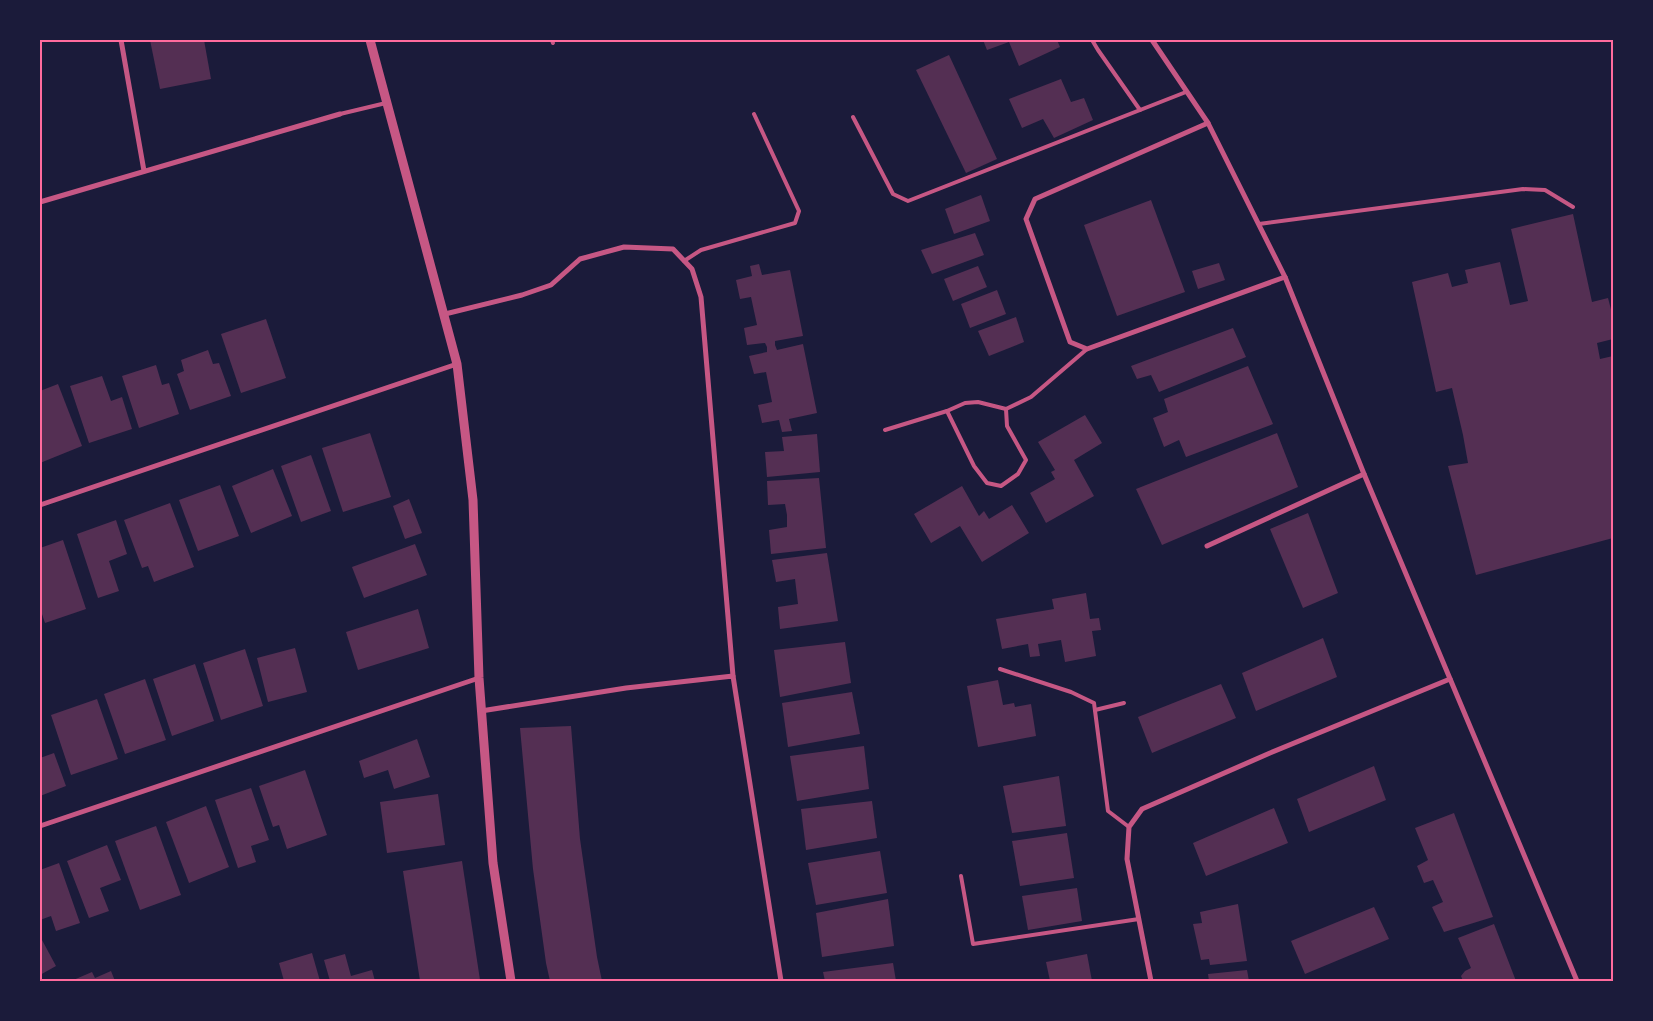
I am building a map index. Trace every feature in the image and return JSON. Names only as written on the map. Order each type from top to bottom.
[{"type":"street","points":[[121,40],[144,171]]},
{"type":"street","points":[[370,40],[457,364],[473,500],[479,678],[493,864],[512,981]]},
{"type":"street","points":[[1152,40],[1208,123],[1285,277],[1364,474],[1577,981]]},
{"type":"street","points":[[40,202],[340,114]]},
{"type":"street","points":[[1208,123],[1035,200],[1026,219],[1070,342],[1087,349],[1285,277]]},
{"type":"street","points":[[445,314],[522,295],[551,285],[580,259],[624,246],[673,250],[692,269],[701,297],[734,676],[781,981]]},
{"type":"street","points":[[40,505],[457,364]]},
{"type":"street","points":[[1207,546],[1364,474]]},
{"type":"street","points":[[482,711],[626,688],[734,676]]},
{"type":"street","points":[[40,826],[479,678]]},
{"type":"street","points":[[1151,981],[1127,859],[1129,827],[1142,809],[1270,752],[1450,679]]},
{"type":"lane","points":[[1092,40],[1140,110]]},
{"type":"lane","points":[[853,117],[893,194],[908,201],[1186,92]]},
{"type":"lane","points":[[340,114],[388,102]]},
{"type":"lane","points":[[684,261],[701,250],[795,223],[799,211],[754,114]]},
{"type":"lane","points":[[1259,224],[1522,189],[1545,190],[1573,207]]},
{"type":"lane","points":[[885,430],[947,411],[965,403],[978,402],[1006,409],[1030,397],[1087,349]]},
{"type":"lane","points":[[947,411],[974,466],[987,483],[1001,486],[1018,474],[1026,460],[1007,426],[1006,409]]},
{"type":"lane","points":[[1000,670],[1071,692],[1094,703],[1108,811],[1129,827]]},
{"type":"lane","points":[[1095,710],[1124,703]]},
{"type":"lane","points":[[962,876],[973,944],[1139,920]]},
{"type":"building","points":[[150,40],[204,40],[211,79],[160,89]]},
{"type":"building","points":[[983,40],[1057,40],[1060,47],[1019,66],[1009,42],[987,50]]},
{"type":"building","points":[[949,55],[997,159],[966,173],[916,70]]},
{"type":"building","points":[[1061,79],[1071,102],[1084,98],[1093,120],[1054,138],[1043,119],[1022,128],[1009,99]]},
{"type":"building","points":[[981,195],[990,221],[954,234],[945,209]]},
{"type":"building","points":[[1151,200],[1185,292],[1117,316],[1084,225]]},
{"type":"building","points":[[1573,214],[1592,302],[1608,298],[1613,317],[1613,339],[1597,343],[1600,359],[1613,356],[1613,538],[1476,575],[1448,466],[1468,463],[1463,435],[1452,388],[1436,392],[1412,282],[1448,273],[1452,287],[1468,283],[1465,270],[1500,262],[1510,305],[1528,301],[1511,229]]},
{"type":"building","points":[[975,233],[984,255],[932,274],[921,250]]},
{"type":"building","points":[[1219,263],[1225,280],[1198,289],[1192,271]]},
{"type":"building","points":[[759,264],[762,275],[790,270],[803,336],[775,341],[775,345],[777,350],[803,344],[817,413],[789,419],[792,431],[782,432],[779,420],[762,423],[758,405],[772,402],[766,372],[754,374],[749,356],[767,352],[767,347],[765,343],[747,345],[744,328],[757,325],[751,297],[740,299],[736,280],[752,276],[750,266]]},
{"type":"building","points":[[978,266],[987,287],[953,301],[944,279]]},
{"type":"building","points":[[997,290],[1006,314],[970,328],[961,304]]},
{"type":"building","points":[[1016,317],[1024,342],[989,356],[978,331]]},
{"type":"building","points":[[266,319],[286,378],[241,393],[221,334]]},
{"type":"building","points":[[1233,328],[1246,357],[1159,392],[1151,375],[1137,379],[1131,366]]},
{"type":"building","points":[[208,350],[213,364],[219,363],[231,396],[190,410],[177,374],[184,371],[181,360]]},
{"type":"building","points":[[156,365],[162,385],[169,383],[179,414],[139,428],[122,376]]},
{"type":"building","points":[[1248,366],[1273,424],[1186,457],[1179,440],[1164,447],[1153,418],[1168,412],[1164,399]]},
{"type":"building","points":[[102,376],[111,401],[122,397],[132,429],[89,443],[70,386]]},
{"type":"building","points":[[58,384],[82,446],[40,463],[40,391]]},
{"type":"building","points":[[1085,415],[1102,443],[1074,460],[1094,496],[1046,523],[1030,493],[1055,479],[1051,472],[1055,470],[1038,442]]},
{"type":"building","points":[[370,433],[391,497],[343,512],[322,448]]},
{"type":"building","points":[[1277,433],[1298,487],[1162,545],[1136,489]]},
{"type":"building","points":[[817,434],[820,472],[767,477],[765,452],[784,451],[782,437]]},
{"type":"building","points":[[311,455],[331,511],[301,522],[281,466]]},
{"type":"building","points":[[273,469],[292,516],[251,533],[232,486]]},
{"type":"building","points":[[819,478],[826,548],[771,554],[769,530],[787,527],[787,515],[785,504],[768,505],[767,481]]},
{"type":"building","points":[[220,485],[239,536],[198,551],[179,500]]},
{"type":"building","points":[[962,486],[979,516],[984,511],[989,519],[1012,505],[1029,533],[982,562],[960,526],[931,543],[914,514]]},
{"type":"building","points":[[409,499],[422,533],[405,539],[393,506]]},
{"type":"building","points":[[170,503],[194,567],[154,582],[148,566],[142,568],[124,520]]},
{"type":"building","points":[[1308,513],[1338,593],[1303,608],[1270,529]]},
{"type":"building","points":[[116,520],[127,554],[109,561],[119,591],[98,598],[77,534]]},
{"type":"building","points":[[63,540],[86,609],[45,623],[40,608],[40,548]]},
{"type":"building","points":[[415,544],[427,575],[364,598],[352,567]]},
{"type":"building","points":[[827,553],[838,621],[780,629],[778,607],[798,604],[795,579],[776,582],[772,560]]},
{"type":"building","points":[[1086,593],[1090,619],[1099,618],[1101,630],[1092,631],[1096,656],[1065,662],[1061,640],[1038,644],[1040,656],[1030,657],[1028,644],[1002,649],[996,619],[1054,609],[1052,599]]},
{"type":"building","points":[[418,609],[429,648],[358,670],[346,632]]},
{"type":"building","points":[[1323,638],[1337,677],[1256,711],[1242,673]]},
{"type":"building","points":[[845,642],[851,683],[780,697],[774,650]]},
{"type":"building","points":[[295,648],[307,692],[268,702],[257,658]]},
{"type":"building","points":[[245,649],[263,706],[221,720],[203,663]]},
{"type":"building","points":[[195,664],[214,721],[172,736],[153,679]]},
{"type":"building","points":[[145,679],[166,740],[125,754],[104,694]]},
{"type":"building","points":[[998,680],[1003,705],[1014,703],[1015,707],[1031,704],[1036,736],[978,747],[967,686]]},
{"type":"building","points":[[1221,684],[1236,718],[1152,753],[1138,717]]},
{"type":"building","points":[[852,692],[860,734],[788,747],[782,703]]},
{"type":"building","points":[[97,699],[118,759],[71,775],[51,715]]},
{"type":"building","points":[[571,726],[580,839],[602,981],[550,981],[533,869],[520,728]]},
{"type":"building","points":[[417,739],[430,777],[394,789],[388,770],[364,778],[359,761]]},
{"type":"building","points":[[864,746],[869,789],[797,801],[790,756]]},
{"type":"building","points":[[54,753],[66,786],[40,796],[40,758]]},
{"type":"building","points":[[1374,766],[1386,800],[1309,832],[1297,799]]},
{"type":"building","points":[[305,770],[327,835],[287,849],[279,825],[273,827],[259,786]]},
{"type":"building","points":[[1059,776],[1066,826],[1012,833],[1003,786]]},
{"type":"building","points":[[251,788],[269,840],[251,846],[256,862],[238,868],[215,800]]},
{"type":"building","points":[[438,794],[445,845],[387,853],[380,802]]},
{"type":"building","points":[[872,801],[877,838],[806,850],[801,809]]},
{"type":"building","points":[[206,806],[229,867],[189,883],[166,822]]},
{"type":"building","points":[[1274,808],[1288,843],[1206,876],[1193,843]]},
{"type":"building","points":[[1454,813],[1493,917],[1444,932],[1432,907],[1443,902],[1433,880],[1424,883],[1417,866],[1428,860],[1415,828]]},
{"type":"building","points":[[156,826],[181,895],[140,910],[115,841]]},
{"type":"building","points":[[1067,833],[1074,878],[1020,886],[1012,841]]},
{"type":"building","points":[[107,845],[121,880],[100,888],[109,911],[89,918],[67,861]]},
{"type":"building","points":[[880,851],[887,893],[816,905],[808,863]]},
{"type":"building","points":[[462,861],[480,980],[420,981],[403,871]]},
{"type":"building","points":[[59,863],[80,923],[56,931],[51,916],[40,920],[40,870]]},
{"type":"building","points":[[1077,888],[1082,921],[1028,930],[1022,896]]},
{"type":"building","points":[[888,899],[894,946],[822,957],[816,913]]},
{"type":"building","points":[[1238,904],[1247,961],[1210,965],[1209,959],[1201,960],[1193,924],[1202,923],[1200,912]]},
{"type":"building","points":[[1374,907],[1389,939],[1305,974],[1291,941]]},
{"type":"building","points":[[1494,924],[1516,981],[1463,981],[1461,976],[1471,968],[1458,938]]},
{"type":"building","points":[[42,940],[56,966],[40,975],[40,941]]},
{"type":"building","points":[[312,953],[320,981],[284,981],[279,963]]},
{"type":"building","points":[[345,954],[351,976],[372,970],[375,981],[330,981],[324,960]]},
{"type":"building","points":[[1087,954],[1092,981],[1050,981],[1046,962]]},
{"type":"building","points":[[893,963],[896,981],[825,981],[823,972]]},
{"type":"building","points":[[1247,970],[1249,981],[1209,981],[1208,974]]},
{"type":"building","points":[[111,971],[115,981],[71,981],[92,972],[95,978]]}]
